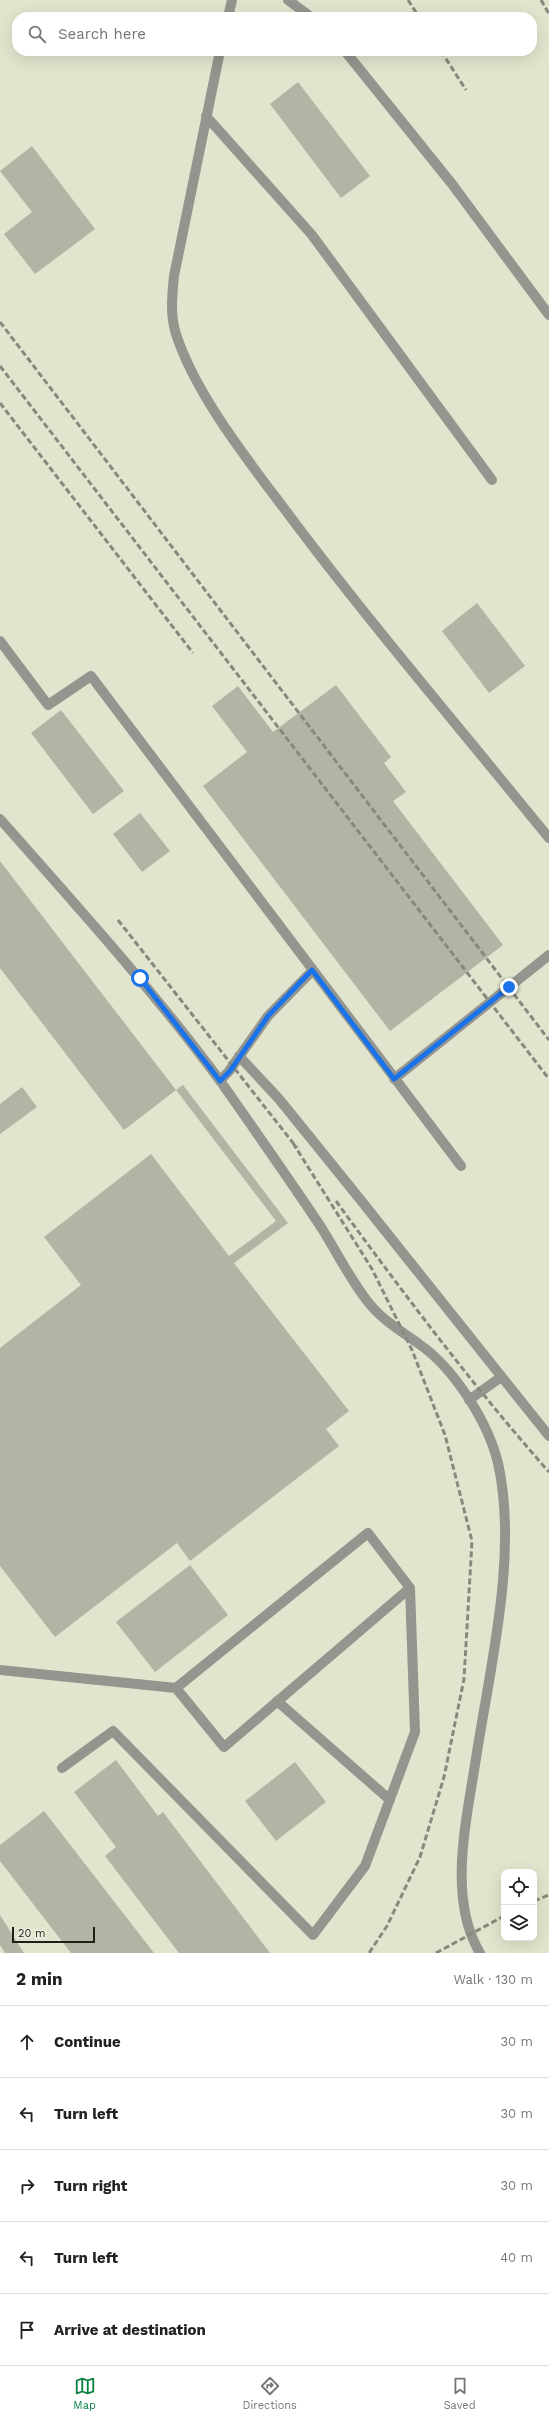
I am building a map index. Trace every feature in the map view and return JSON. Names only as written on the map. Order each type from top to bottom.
[{"type":"lane","points":[[229,12],[232,0]]},
{"type":"lane","points":[[288,0],[304,12]]},
{"type":"lane","points":[[219,56],[178,254],[172,298],[174,326],[189,365],[243,452],[308,541],[549,838]]},
{"type":"lane","points":[[349,56],[452,184],[549,315]]},
{"type":"lane","points":[[206,116],[312,235],[492,480]]},
{"type":"lane","points":[[0,641],[48,704],[90,676],[461,1166]]},
{"type":"lane","points":[[0,818],[144,984],[220,1081],[320,1225],[369,1304],[389,1323],[421,1345],[443,1365],[469,1400],[490,1439],[498,1464],[504,1528],[502,1582],[465,1830],[462,1884],[465,1918],[473,1941],[480,1953]]},
{"type":"lane","points":[[394,1079],[549,955]]},
{"type":"lane","points":[[220,1081],[284,997],[312,970]]},
{"type":"lane","points":[[239,1056],[279,1100],[351,1188],[549,1436]]},
{"type":"lane","points":[[469,1400],[501,1377]]},
{"type":"lane","points":[[0,1670],[176,1688],[368,1532],[410,1588],[416,1732],[365,1866],[313,1935],[113,1731],[62,1768]]},
{"type":"lane","points":[[176,1688],[224,1747],[410,1588]]},
{"type":"lane","points":[[277,1701],[390,1800]]},
{"type":"shaded area","points":[[0,0],[549,0],[549,1953],[0,1953]]},
{"type":"building","points":[[298,82],[370,176],[341,198],[270,104]]},
{"type":"building","points":[[32,146],[95,229],[35,274],[4,234],[32,212],[0,171]]},
{"type":"building","points":[[477,603],[525,666],[489,693],[442,631]]},
{"type":"building","points":[[336,685],[391,757],[384,763],[406,792],[393,801],[503,945],[390,1031],[203,786],[247,752],[212,706],[238,686],[273,732]]},
{"type":"building","points":[[61,710],[124,791],[93,814],[31,733]]},
{"type":"building","points":[[140,813],[170,851],[142,872],[113,834]]},
{"type":"building","points":[[0,861],[176,1090],[124,1130],[0,968]]},
{"type":"building","points":[[183,1085],[288,1223],[234,1263],[349,1411],[326,1429],[339,1446],[190,1561],[177,1543],[55,1637],[0,1566],[0,1348],[81,1285],[44,1237],[151,1154],[229,1256],[276,1221],[176,1090]]},
{"type":"building","points":[[22,1087],[37,1107],[0,1134],[0,1104]]},
{"type":"building","points":[[190,1565],[228,1615],[155,1672],[116,1622]]},
{"type":"building","points":[[116,1760],[158,1816],[163,1812],[270,1953],[179,1953],[105,1856],[116,1847],[74,1792]]},
{"type":"building","points":[[295,1762],[326,1802],[276,1841],[245,1801]]},
{"type":"building","points":[[44,1811],[154,1953],[71,1953],[0,1861],[0,1845]]},
{"type":"building","points":[[0,1915],[24,1953],[5,1953],[0,1945]]},
{"type":"railway","points":[[408,0],[416,12]]},
{"type":"railway","points":[[541,0],[549,14]]},
{"type":"railway","points":[[444,56],[466,90]]},
{"type":"railway","points":[[0,322],[549,1040]]},
{"type":"railway","points":[[0,366],[549,1079]]},
{"type":"railway","points":[[0,403],[193,653]]},
{"type":"railway","points":[[118,920],[297,1148]]},
{"type":"railway","points":[[293,1143],[372,1269],[412,1350],[445,1435],[472,1541],[464,1679],[444,1777],[420,1857],[387,1926],[369,1953]]},
{"type":"railway","points":[[336,1201],[440,1339],[493,1406],[549,1472]]},
{"type":"railway","points":[[537,1900],[549,1895]]},
{"type":"railway","points":[[436,1953],[501,1918]]},
{"type":"route","points":[[140,978],[220,1081],[230,1071],[243,1049],[268,1016],[284,997],[312,970],[394,1079],[509,987]]}]
